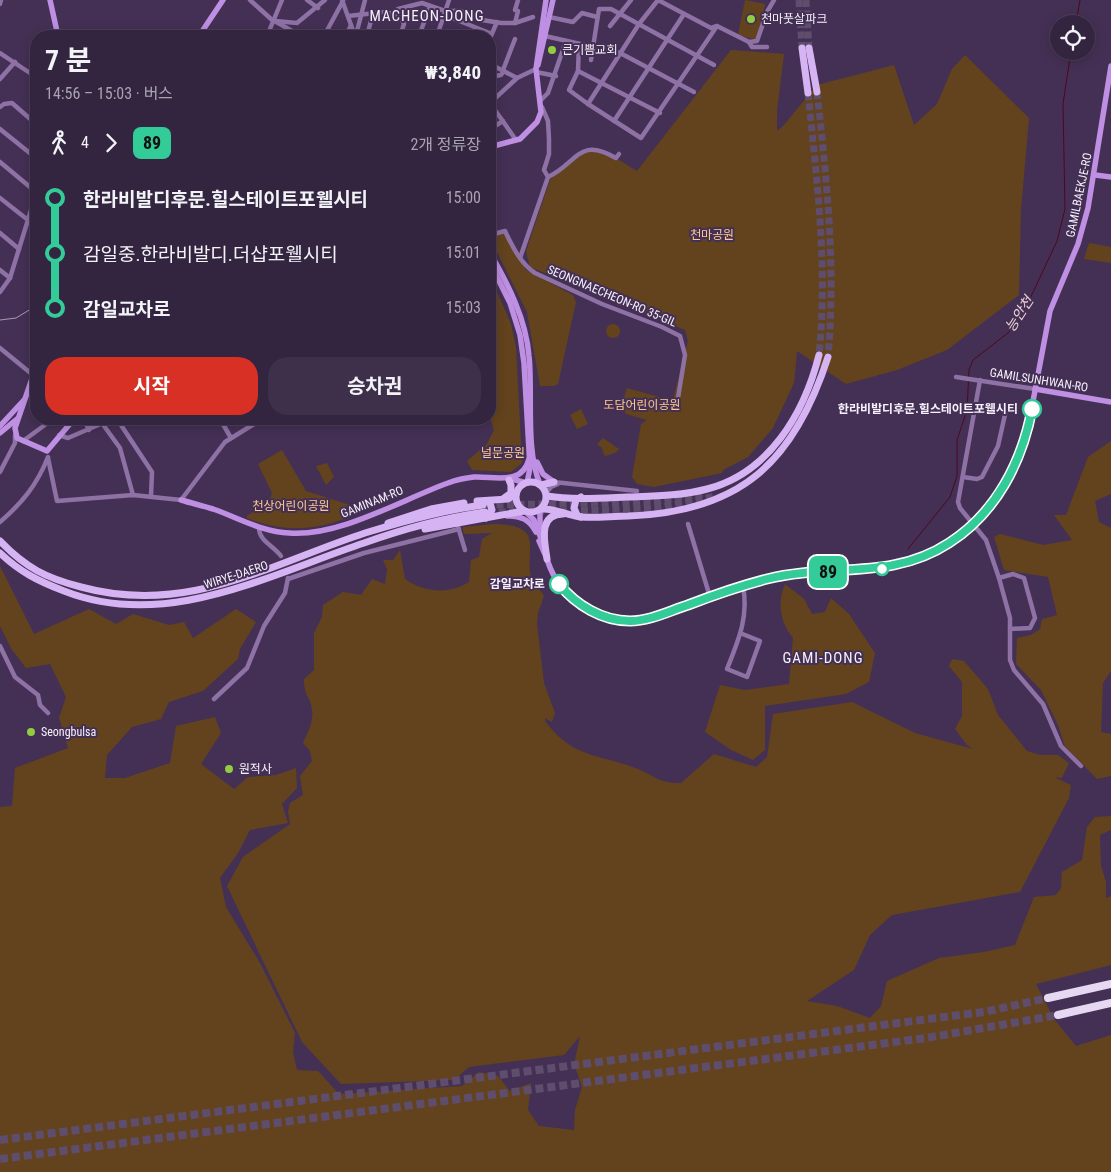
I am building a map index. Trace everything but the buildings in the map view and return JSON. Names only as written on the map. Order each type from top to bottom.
[{"type":"highway","points":[[1048,998],[1111,984]]},
{"type":"highway","points":[[1058,1015],[1111,1003]]},
{"type":"main road","points":[[50,0],[57,30]]},
{"type":"main road","points":[[203,30],[223,0]]},
{"type":"main road","points":[[496,145],[516,140],[537,122],[541,112],[536,70],[546,0]]},
{"type":"main road","points":[[536,70],[542,58],[544,36],[553,0]]},
{"type":"main road","points":[[808,93],[806,48],[817,92]]},
{"type":"main road","name":"GAMILBAEKJE-RO","points":[[540,532],[547,559],[564,590],[576,602],[604,617],[628,621],[651,618],[743,586],[788,575],[881,569],[910,563],[927,556],[951,542],[974,524],[995,501],[1022,448],[1050,311],[1078,244],[1095,175],[1111,66]]},
{"type":"main road","points":[[1095,175],[1111,177]]},
{"type":"main road","points":[[496,265],[516,303],[530,356],[528,395],[530,475],[517,493],[508,499],[497,500]]},
{"type":"main road","points":[[496,275],[507,296],[518,326],[524,356],[533,450],[540,485],[546,495]]},
{"type":"main road","points":[[546,495],[582,497],[661,495],[708,489],[760,461],[790,427],[810,386],[819,355]]},
{"type":"main road","points":[[501,516],[525,511],[534,512],[541,509],[552,509],[582,517],[657,515],[712,502],[740,488],[766,468],[794,434],[810,405],[828,357]]},
{"type":"main road","points":[[30,385],[14,431],[15,435],[47,454],[58,435],[68,425]]},
{"type":"main road","name":"GAMILSUNHWAN-RO","points":[[1035,389],[1111,402]]},
{"type":"main road","points":[[0,426],[25,398]]},
{"type":"main road","points":[[0,433],[15,422],[22,408]]},
{"type":"main road","points":[[533,450],[543,474],[557,482]]},
{"type":"main road","points":[[507,479],[522,472],[529,459]]},
{"type":"main road","name":"GAMINAM-RO","points":[[180,500],[213,509],[259,528],[289,533],[319,532],[346,524],[450,482],[475,477],[507,479],[526,483]]},
{"type":"main road","points":[[507,479],[514,484],[517,493],[517,503],[532,515],[540,532]]},
{"type":"main road","points":[[366,542],[391,539],[458,525],[511,493],[511,485],[507,479]]},
{"type":"main road","points":[[526,483],[540,485],[557,482]]},
{"type":"main road","points":[[540,532],[541,509],[546,495]]},
{"type":"main road","points":[[582,497],[576,500],[574,508],[577,515],[582,517]]},
{"type":"main road","name":"WIRYE-DAERO","points":[[0,542],[16,558],[38,573],[59,582],[100,593],[151,596],[186,594],[219,586],[365,534],[400,517],[454,504],[485,509]]},
{"type":"main road","points":[[485,509],[501,516],[521,517],[530,523],[547,559]]},
{"type":"main road","name":"WIRYE-DAERO","points":[[0,553],[19,570],[76,596],[122,605],[155,606],[221,593],[366,542],[485,509]]},
{"type":"main road","points":[[547,559],[544,530],[546,522],[555,515],[566,514]]},
{"type":"street","points":[[0,4],[1,0]]},
{"type":"street","points":[[250,0],[274,21],[290,30]]},
{"type":"street","points":[[270,30],[282,0]]},
{"type":"street","points":[[307,0],[318,8]]},
{"type":"street","points":[[274,21],[297,23],[318,8],[325,0]]},
{"type":"street","points":[[357,30],[365,0]]},
{"type":"street","points":[[411,6],[412,0]]},
{"type":"street","points":[[438,30],[448,0]]},
{"type":"street","points":[[515,23],[518,0]]},
{"type":"street","points":[[610,26],[631,0]]},
{"type":"street","points":[[588,104],[639,24],[658,0],[711,28],[717,26],[749,42],[752,46],[767,47]]},
{"type":"street","points":[[749,42],[757,41],[767,12],[774,0]]},
{"type":"street","points":[[343,1],[353,30]]},
{"type":"street","points":[[327,30],[343,1]]},
{"type":"street","points":[[398,9],[422,2],[430,6],[455,11],[482,20],[515,23],[533,17]]},
{"type":"street","points":[[421,30],[430,6]]},
{"type":"street","points":[[591,60],[599,9],[611,8],[714,65]]},
{"type":"street","points":[[455,11],[452,18],[478,30]]},
{"type":"street","points":[[348,16],[385,12],[400,16],[404,24],[402,30]]},
{"type":"street","points":[[369,30],[373,13]]},
{"type":"street","points":[[549,17],[574,22],[582,14],[597,17]]},
{"type":"street","points":[[614,121],[684,14]]},
{"type":"street","points":[[494,30],[497,22]]},
{"type":"street","points":[[349,30],[351,25]]},
{"type":"street","points":[[579,44],[578,72],[569,90],[641,138],[660,113],[717,26]]},
{"type":"street","points":[[544,36],[620,54],[679,82],[694,92]]},
{"type":"street","points":[[496,76],[501,75],[515,39]]},
{"type":"street","points":[[548,177],[544,170],[549,154],[548,121],[540,103],[548,93],[556,76],[566,41]]},
{"type":"street","points":[[0,52],[30,72]]},
{"type":"street","points":[[0,79],[15,62]]},
{"type":"street","points":[[496,67],[517,78]]},
{"type":"street","points":[[496,97],[517,78],[536,70],[556,76]]},
{"type":"street","points":[[578,72],[660,113]]},
{"type":"street","points":[[0,107],[12,103],[30,119]]},
{"type":"street","points":[[496,112],[516,140]]},
{"type":"street","points":[[496,126],[503,122]]},
{"type":"street","points":[[0,129],[30,153]]},
{"type":"street","points":[[520,258],[548,177],[583,150],[601,149],[616,158],[619,154]]},
{"type":"street","points":[[0,162],[30,188]]},
{"type":"street","points":[[0,198],[28,220]]},
{"type":"street","points":[[0,292],[10,278],[30,213]]},
{"type":"street","name":"SEONGNAECHEON-RO 35-GIL","points":[[496,233],[505,231],[520,258],[535,273],[602,304],[680,336],[686,355],[678,398]]},
{"type":"street","points":[[0,233],[19,249]]},
{"type":"street","points":[[0,270],[10,278]]},
{"type":"street","points":[[0,348],[30,372]]},
{"type":"street","name":"GAMILSUNHWAN-RO","points":[[956,377],[1035,389]]},
{"type":"street","points":[[977,380],[975,406],[958,502],[960,508],[986,540],[999,578],[1010,618],[1010,660],[1014,670],[1043,704],[1061,746],[1081,766]]},
{"type":"street","points":[[963,477],[977,479],[982,477],[1002,433],[1006,410],[975,406]]},
{"type":"street","points":[[23,441],[45,425]]},
{"type":"street","points":[[86,425],[88,430]]},
{"type":"street","points":[[58,435],[68,438],[100,425]]},
{"type":"street","points":[[104,425],[120,448],[133,495]]},
{"type":"street","points":[[121,425],[152,472],[150,496]]},
{"type":"street","points":[[223,425],[231,438]]},
{"type":"street","points":[[180,500],[212,458],[231,438],[252,425]]},
{"type":"street","points":[[0,472],[15,443],[15,435]]},
{"type":"street","points":[[0,522],[22,503],[34,486],[47,454]]},
{"type":"street","name":"GAMINAM-RO","points":[[47,454],[57,501],[133,495],[180,500]]},
{"type":"street","points":[[546,495],[550,487],[557,482],[637,491]]},
{"type":"street","points":[[688,524],[710,597]]},
{"type":"street","points":[[214,699],[247,668],[264,626],[285,593],[288,578],[458,525],[465,550]]},
{"type":"street","points":[[259,528],[259,534],[281,556]]},
{"type":"street","points":[[999,578],[1013,574],[1024,578],[1035,618],[1030,628],[1010,629]]},
{"type":"street","points":[[740,633],[760,641],[747,677],[726,669],[740,633],[746,602],[743,586]]},
{"type":"street","points":[[0,646],[15,677],[38,695],[40,705],[48,713]]},
{"type":"green space","name":"천마풋살파크","points":[[745,0],[765,4],[757,40],[738,35]]},
{"type":"green space","name":"천마공원","points":[[731,50],[784,54],[777,111],[777,131],[817,85],[894,65],[914,125],[937,104],[952,69],[965,55],[1029,118],[1021,210],[1019,295],[947,350],[897,370],[846,384],[797,351],[794,383],[773,428],[748,457],[723,470],[722,473],[654,487],[637,484],[632,477],[641,424],[647,420],[626,414],[621,407],[627,388],[670,400],[671,407],[688,341],[685,330],[530,267],[526,251],[550,180],[560,170],[578,155],[585,152],[599,151],[608,154],[637,171]]},
{"type":"green space","points":[[504,232],[526,270],[573,295],[576,302],[558,384],[554,386],[540,386],[527,312],[496,250],[496,235]]},
{"type":"green space","points":[[1089,243],[1111,247],[1111,263],[1084,259]]},
{"type":"green space","name":"널문공원","points":[[496,290],[511,324],[516,347],[522,463],[511,472],[472,470],[467,461],[487,444],[494,430],[492,425],[496,425]]},
{"type":"green space","points":[[610,324],[616,324],[620,331],[616,338],[610,338],[606,334],[606,328]]},
{"type":"green space","points":[[581,409],[588,424],[577,429],[570,415]]},
{"type":"green space","points":[[603,438],[619,449],[615,453],[605,456],[601,447],[597,444]]},
{"type":"green space","points":[[1111,441],[1111,494],[1095,501],[1099,522],[1111,528],[1111,671],[1103,683],[1101,732],[1111,734],[1111,776],[1097,779],[1065,746],[1058,725],[1041,690],[1016,664],[1017,638],[1031,635],[1040,629],[1042,619],[1057,615],[1048,577],[1004,570],[994,537],[1000,534],[1043,545],[1072,540],[1054,515],[1066,515],[1088,457]]},
{"type":"green space","name":"천상어린이공원","points":[[282,450],[306,491],[353,506],[355,514],[329,524],[301,528],[274,526],[247,518],[247,516],[269,501],[272,493],[258,464]]},
{"type":"green space","points":[[327,463],[334,477],[326,485],[316,466]]},
{"type":"green space","points":[[494,524],[522,529],[528,535],[532,580],[544,596],[538,613],[537,624],[544,683],[555,713],[552,722],[545,718],[545,721],[566,742],[588,754],[638,769],[662,781],[681,783],[714,754],[756,767],[767,757],[773,714],[852,702],[915,733],[973,749],[967,745],[955,729],[962,716],[962,682],[949,666],[952,659],[964,661],[988,689],[998,715],[1027,751],[1040,755],[1058,755],[1069,763],[1062,778],[1054,777],[1071,785],[1069,798],[1020,892],[892,915],[870,935],[854,970],[807,1001],[837,1006],[870,1018],[881,1006],[887,981],[939,958],[984,952],[1015,945],[1034,897],[1056,895],[1061,888],[1062,872],[1082,860],[1087,827],[1095,817],[1111,816],[1111,830],[1100,835],[1101,866],[1106,882],[1106,898],[1111,896],[1111,965],[1036,984],[1054,1019],[1076,1046],[1111,1035],[1111,1172],[0,1172],[0,807],[12,806],[15,768],[68,748],[59,718],[66,697],[50,664],[26,668],[12,650],[0,626],[0,566],[34,634],[89,609],[116,624],[133,614],[169,625],[184,622],[193,638],[236,609],[256,622],[240,649],[238,659],[203,691],[169,702],[161,719],[132,727],[107,755],[105,778],[125,778],[170,763],[176,726],[215,717],[221,733],[201,764],[234,789],[248,777],[276,775],[296,768],[297,788],[282,804],[288,823],[250,830],[238,853],[220,878],[226,907],[260,963],[295,1033],[293,1052],[297,1070],[318,1071],[339,1094],[462,1086],[479,1072],[498,1076],[510,1091],[531,1083],[528,1110],[539,1126],[574,1130],[575,1110],[582,1087],[574,1064],[580,1036],[564,1055],[469,1067],[454,1080],[341,1084],[302,1042],[227,886],[243,857],[290,824],[288,811],[290,803],[303,795],[300,776],[312,761],[310,751],[303,743],[312,718],[311,705],[305,689],[304,679],[314,670],[314,633],[322,617],[323,605],[343,592],[361,595],[372,579],[385,584],[387,569],[383,560],[393,560],[400,550],[405,579],[420,587],[436,590],[453,589],[461,586],[469,582],[471,560],[479,557],[482,539],[492,533],[464,534],[462,527]]},
{"type":"green space","points":[[785,584],[804,599],[812,614],[825,612],[831,598],[849,614],[875,653],[869,682],[846,694],[765,706],[765,750],[753,760],[731,750],[705,732],[720,685],[745,690],[789,684],[793,638],[785,625],[781,612],[781,598]]},
{"type":"waterway","name":"능안천","points":[[1078,15],[1080,0]]},
{"type":"waterway","name":"능안천","points":[[908,549],[950,497],[957,476],[957,440],[967,410],[969,370],[973,360],[1008,333],[1027,305],[1057,241],[1065,209],[1063,104],[1070,60]]},
{"type":"tunnel","points":[[799,0],[802,48]]},
{"type":"tunnel","points":[[806,0],[809,48]]},
{"type":"tunnel","points":[[817,92],[827,191],[831,257],[828,357]]},
{"type":"tunnel","points":[[808,93],[818,191],[822,257],[819,355]]},
{"type":"tunnel","points":[[486,505],[655,502],[704,493]]},
{"type":"tunnel","points":[[560,511],[657,508],[716,496]]},
{"type":"tunnel","points":[[488,512],[544,511]]},
{"type":"tunnel","points":[[0,1140],[984,1012],[1048,998]]},
{"type":"tunnel","points":[[0,1159],[926,1038],[1058,1015]]},
{"type":"tram line","points":[[0,320],[16,318],[30,310]]},
{"type":"bus line","name":"89","points":[[559,584],[576,602],[588,610],[604,617],[628,621],[651,618],[767,579],[810,572],[846,572],[881,569],[918,560],[951,542],[974,524],[995,501],[1022,448],[1032,409]]},
{"type":"place","name":"천마풋살파크","points":[[751,19]]},
{"type":"place","name":"큰기쁨교회","points":[[552,50]]},
{"type":"place","name":"한라비발디후문.힐스테이트포웰시티","points":[[1032,409]]},
{"type":"place","name":"감일교차로","points":[[559,584]]},
{"type":"place","name":"Seongbulsa","points":[[31,732]]},
{"type":"place","name":"원적사","points":[[229,769]]},
{"type":"district","name":"MACHEON-DONG","points":[[427,16]]},
{"type":"district","name":"GAMI-DONG","points":[[823,658]]},
{"type":"park label","name":"도담어린이공원","points":[[642,405]]}]
